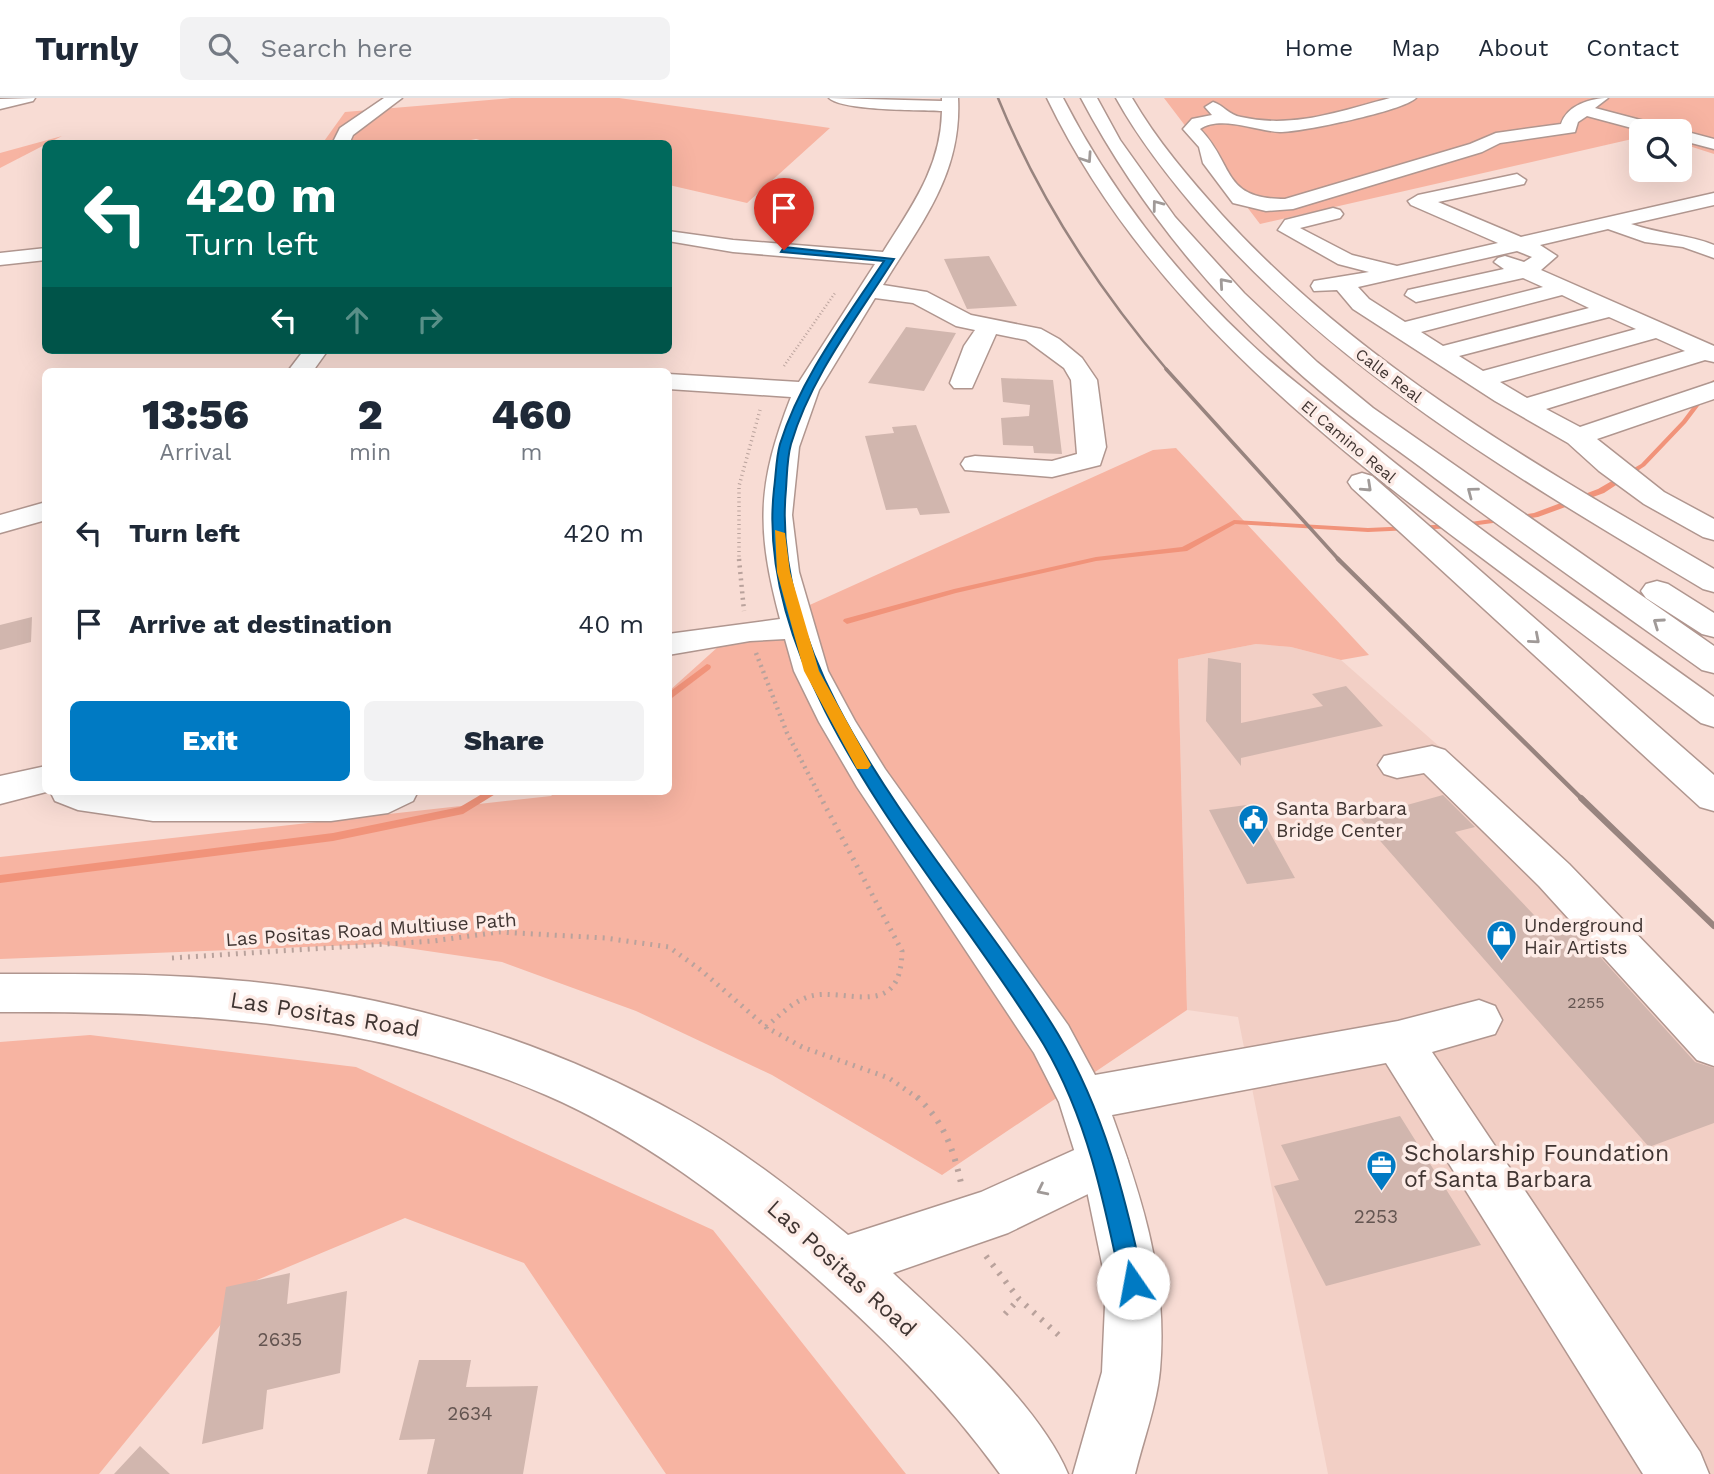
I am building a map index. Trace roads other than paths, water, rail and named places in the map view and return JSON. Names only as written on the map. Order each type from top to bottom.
[{"type":"main road","points":[[0,104],[27,98]]},
{"type":"main road","points":[[342,140],[346,132],[394,98]]},
{"type":"main road","points":[[837,98],[886,105],[950,102],[952,129],[945,164],[934,187],[806,390],[785,447],[777,516],[783,572],[811,671],[864,767],[1051,1039],[1082,1099],[1113,1192],[1133,1283],[1131,1372],[1104,1474]]},
{"type":"main road","name":"El Camino Real","points":[[1055,98],[1080,148],[1118,204],[1176,276],[1239,346],[1399,483],[1714,715]]},
{"type":"main road","name":"El Camino Real","points":[[1089,98],[1138,179],[1245,307],[1346,399],[1551,549],[1714,662]]},
{"type":"main road","name":"Calle Real","points":[[1124,98],[1157,149],[1219,227],[1332,333],[1421,399],[1576,500],[1714,582]]},
{"type":"main road","points":[[1408,98],[1290,129],[1263,128],[1218,113],[1198,122],[1191,129],[1207,146],[1212,163],[1240,198],[1277,206],[1476,148],[1496,138],[1569,128],[1570,120],[1600,98]]},
{"type":"main road","points":[[1585,110],[1629,122]]},
{"type":"main road","points":[[1692,139],[1714,145]]},
{"type":"main road","points":[[1366,307],[1525,271],[1547,257],[1411,201],[1517,180]]},
{"type":"main road","points":[[1281,288],[1343,284],[1714,200]]},
{"type":"main road","points":[[1354,210],[1292,224],[1288,230],[1345,260],[1382,267],[1395,273]]},
{"type":"main road","points":[[1577,210],[1652,238],[1686,241],[1714,252]]},
{"type":"main road","points":[[1476,226],[1514,218]]},
{"type":"main road","points":[[1668,239],[1714,228]]},
{"type":"main road","points":[[672,236],[733,246],[890,259]]},
{"type":"main road","points":[[1483,253],[1710,354]]},
{"type":"main road","points":[[0,259],[42,254]]},
{"type":"main road","points":[[1343,284],[1366,307],[1480,380],[1578,437],[1609,465],[1676,499],[1714,531]]},
{"type":"main road","points":[[1401,330],[1565,288]]},
{"type":"main road","points":[[869,290],[919,297],[964,321],[1033,334],[1051,344],[1073,363],[1084,380],[1092,447],[1090,459],[1063,467],[975,464]]},
{"type":"main road","points":[[1245,307],[1349,376],[1411,424],[1518,499],[1714,627]]},
{"type":"main road","points":[[1440,354],[1611,309]]},
{"type":"main road","points":[[963,383],[976,346],[990,325]]},
{"type":"main road","points":[[1480,380],[1658,330]]},
{"type":"main road","points":[[1239,346],[1307,432],[1479,590],[1714,797]]},
{"type":"main road","points":[[302,368],[313,354]]},
{"type":"main road","points":[[1525,407],[1710,354]]},
{"type":"main road","points":[[672,381],[806,390]]},
{"type":"main road","points":[[1578,437],[1714,390]]},
{"type":"main road","points":[[0,524],[42,512]]},
{"type":"main road","points":[[672,644],[750,631],[797,628]]},
{"type":"main road","points":[[1397,765],[1432,759],[1554,875],[1714,1046]]},
{"type":"main road","points":[[0,790],[42,780]]},
{"type":"main road","points":[[76,795],[153,807],[331,807],[374,803],[391,795]]},
{"type":"main road","name":"Las Positas Road","points":[[0,993],[170,992],[291,1004],[376,1018],[459,1039],[540,1068],[636,1113],[726,1170],[794,1220],[949,1367],[1037,1474]]},
{"type":"main road","points":[[1082,1099],[1398,1041],[1479,1020]]},
{"type":"main road","points":[[1398,1041],[1678,1474]]},
{"type":"main road","points":[[842,1264],[989,1215],[1103,1161]]},
{"type":"waterway","points":[[847,621],[954,591],[1096,559],[1184,549],[1234,522],[1368,530],[1456,526],[1535,515],[1601,491],[1643,465],[1684,422],[1714,382]]},
{"type":"waterway","points":[[672,695],[707,667]]},
{"type":"waterway","points":[[0,879],[333,837],[463,810],[487,795]]},
{"type":"railway","points":[[998,98],[1032,172],[1072,241],[1117,308],[1168,371]]},
{"type":"railway","points":[[1166,369],[1340,561]]},
{"type":"railway","points":[[1340,561],[1583,800]]},
{"type":"railway","points":[[1581,798],[1714,926]]},
{"type":"place","name":"Santa Barbara Bridge Center","points":[[1253,846]]},
{"type":"place","name":"Underground Hair Artists","points":[[1501,963]]},
{"type":"place","name":"Scholarship Foundation of Santa Barbara","points":[[1381,1193]]}]
